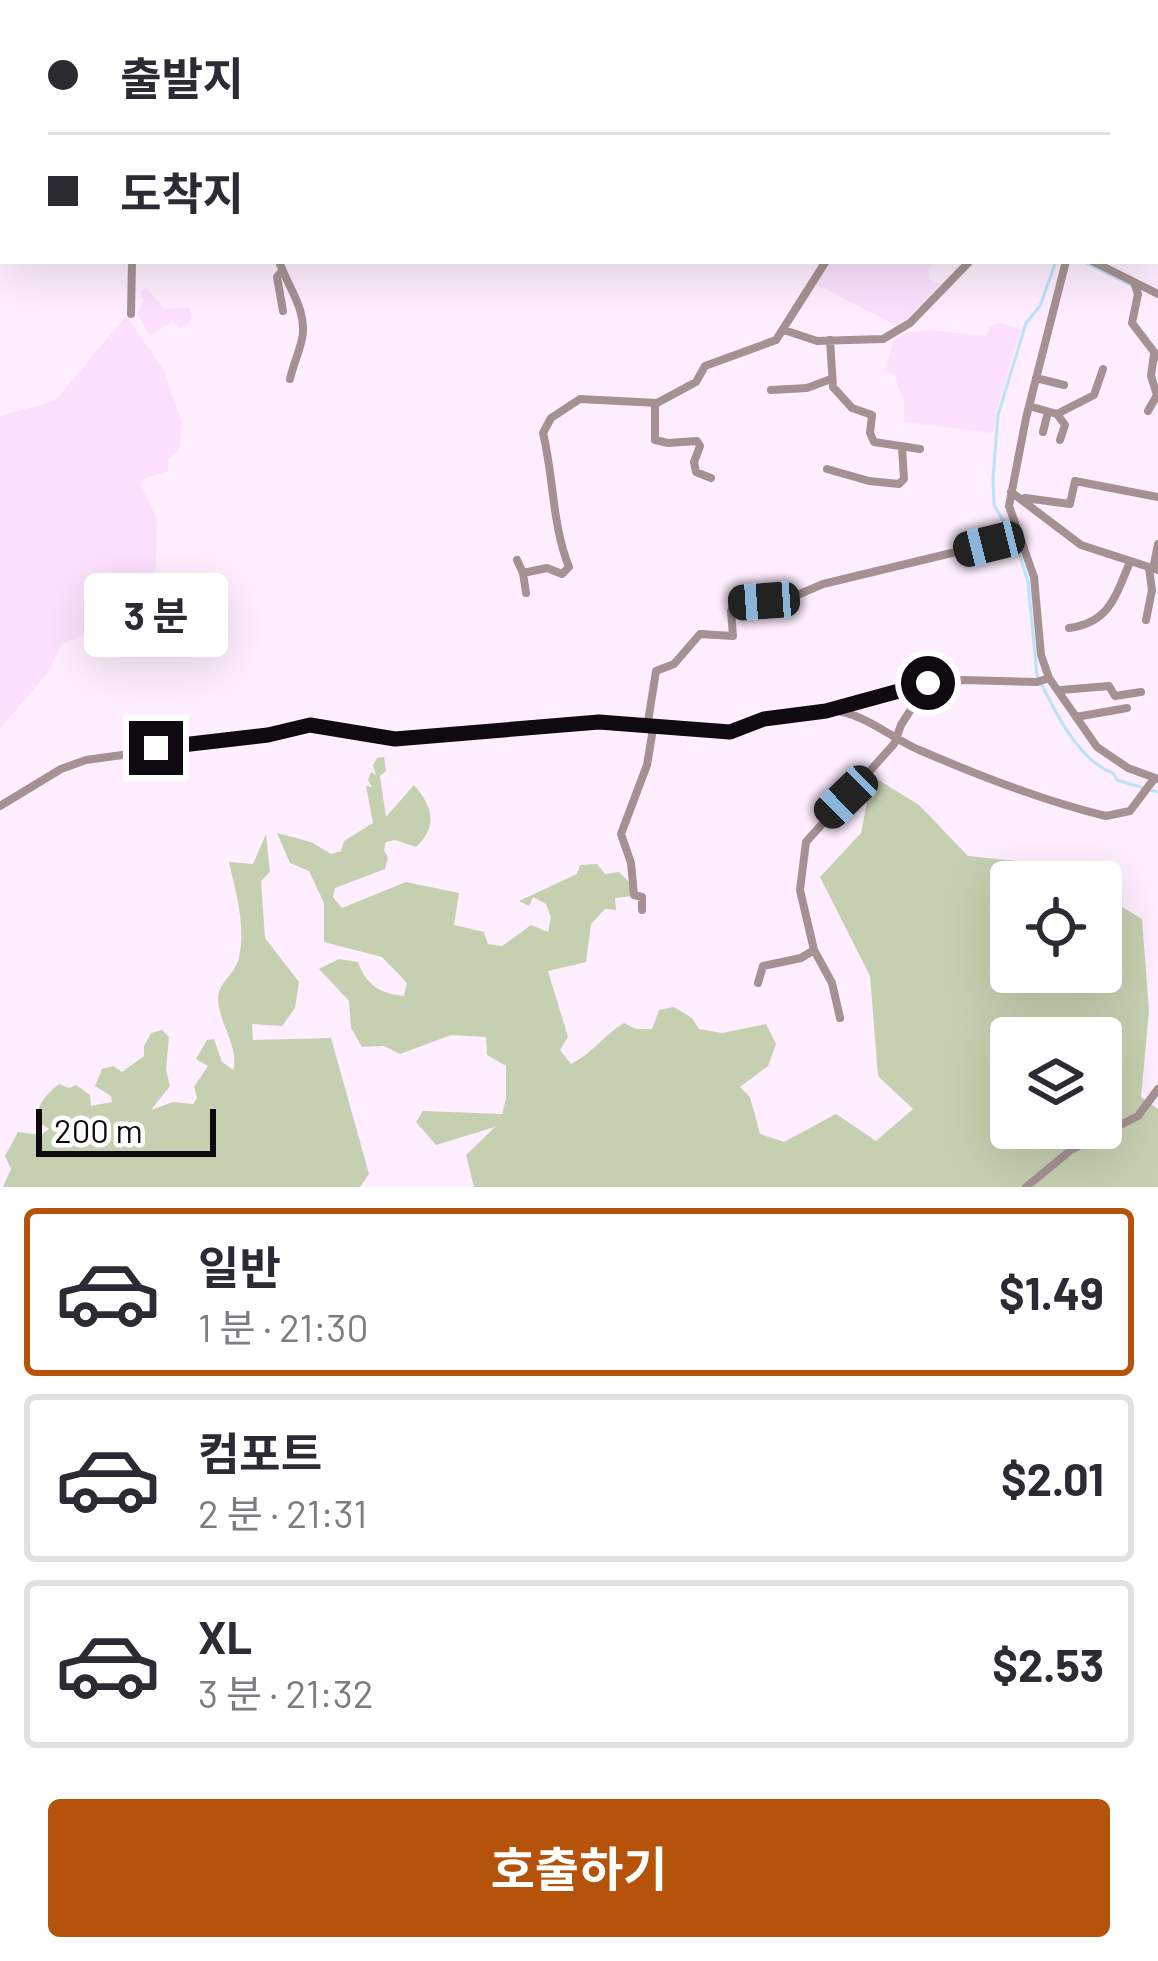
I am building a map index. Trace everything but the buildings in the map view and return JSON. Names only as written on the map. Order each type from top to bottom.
[{"type":"street","points":[[130,314],[132,264]]},
{"type":"street","points":[[523,574],[548,568],[562,574],[569,567],[558,540],[544,426],[580,399],[655,403],[696,382],[705,367],[776,340],[824,264]]},
{"type":"street","points":[[784,330],[804,340],[873,341],[896,333],[967,264]]},
{"type":"street","points":[[1044,681],[1034,577],[1014,535],[1009,506],[1065,264]]},
{"type":"street","points":[[1098,264],[1136,287],[1157,291]]},
{"type":"street","points":[[281,266],[277,277],[283,311]]},
{"type":"street","points":[[281,266],[302,322],[303,336],[290,379]]},
{"type":"street","points":[[1136,287],[1132,323],[1156,355],[1151,376],[1157,395],[1148,411]]},
{"type":"street","points":[[830,340],[831,379],[852,408],[872,415],[874,442],[920,448]]},
{"type":"street","points":[[1043,432],[1052,413],[1094,395],[1103,369]]},
{"type":"street","points":[[1036,378],[1064,385]]},
{"type":"street","points":[[771,390],[807,388],[831,379]]},
{"type":"street","points":[[655,403],[655,440],[697,440],[696,472],[711,478]]},
{"type":"street","points":[[1029,406],[1052,413],[1065,425],[1060,440]]},
{"type":"street","points":[[827,470],[869,482],[899,484],[904,479],[902,448]]},
{"type":"street","points":[[1010,492],[1070,504],[1075,482],[1158,496]]},
{"type":"street","points":[[1023,498],[1048,524],[1081,545],[1154,569]]},
{"type":"street","points":[[642,910],[642,897],[634,895],[631,862],[620,834],[647,765],[656,671],[674,664],[700,634],[733,636],[735,604],[788,599],[823,584],[1014,535]]},
{"type":"street","points":[[1146,620],[1158,544]]},
{"type":"street","points":[[518,560],[526,593]]},
{"type":"street","points":[[1069,628],[1099,619],[1108,611],[1130,562]]},
{"type":"street","points":[[0,806],[61,769],[86,760],[310,725],[395,739],[568,723],[730,732],[764,719],[830,709],[928,683],[964,680],[1044,681],[1061,690],[1097,747],[1151,784],[1130,811],[1106,816],[962,769],[895,739],[855,714],[830,709]]},
{"type":"street","points":[[840,1018],[832,983],[814,950],[800,890],[806,842],[895,739],[928,683]]},
{"type":"street","points":[[1061,690],[1101,685],[1109,686],[1115,696],[1141,692]]},
{"type":"street","points":[[1076,717],[1127,708]]},
{"type":"street","points":[[758,983],[763,966],[801,958],[814,950]]},
{"type":"street","points":[[1026,1187],[1071,1150],[1138,1116],[1158,1089]]},
{"type":"shaded area","points":[[827,264],[932,264],[930,279],[940,284],[899,327],[814,283]]},
{"type":"shaded area","points":[[147,288],[164,309],[190,308],[191,322],[180,328],[173,321],[150,336],[137,313],[144,300],[140,292]]},
{"type":"shaded area","points":[[126,316],[163,368],[182,422],[179,449],[168,460],[168,471],[144,479],[141,485],[157,519],[156,569],[145,594],[96,629],[62,644],[46,675],[0,729],[0,416],[55,401]]},
{"type":"shaded area","points":[[1000,323],[1021,330],[993,433],[904,422],[904,403],[894,374],[886,371],[893,341],[906,333],[928,330],[986,336],[989,326]]},
{"type":"green space","points":[[384,757],[386,771],[380,776],[386,817],[414,785],[429,809],[430,824],[416,847],[386,842],[385,869],[335,888],[333,897],[342,908],[406,882],[459,893],[454,925],[484,932],[488,944],[502,946],[531,925],[548,932],[551,918],[546,904],[533,897],[529,906],[519,901],[577,874],[580,865],[597,864],[605,874],[619,872],[631,884],[633,896],[615,898],[616,910],[605,909],[591,924],[586,962],[548,971],[568,1037],[560,1050],[571,1064],[624,1023],[652,1029],[659,1010],[674,1007],[692,1018],[699,1029],[722,1033],[766,1024],[776,1044],[768,1066],[740,1087],[750,1097],[760,1134],[784,1142],[836,1114],[876,1141],[913,1109],[878,1076],[870,976],[820,877],[861,833],[872,776],[919,805],[968,856],[1016,861],[990,861],[990,993],[1122,993],[1122,907],[1142,919],[1149,1011],[1141,1097],[1158,1109],[1158,1187],[474,1187],[466,1155],[495,1127],[436,1145],[416,1122],[423,1111],[502,1114],[506,1066],[487,1055],[486,1037],[451,1035],[400,1054],[384,1046],[362,1047],[351,1028],[349,1001],[319,969],[339,959],[358,962],[370,982],[396,995],[404,996],[407,983],[382,957],[324,942],[324,903],[309,871],[290,863],[277,833],[311,842],[331,854],[341,851],[344,841],[373,823],[366,786],[372,787],[371,772],[376,775],[373,765]]},
{"type":"green space","points":[[266,834],[270,872],[261,881],[265,938],[299,982],[295,1008],[282,1026],[252,1024],[253,1040],[331,1038],[369,1174],[360,1187],[3,1187],[11,1169],[5,1156],[18,1132],[41,1135],[49,1129],[38,1122],[38,1116],[50,1092],[59,1084],[76,1085],[90,1095],[91,1106],[112,1102],[111,1096],[95,1086],[102,1069],[113,1066],[122,1072],[144,1056],[151,1033],[162,1030],[169,1037],[166,1070],[170,1086],[151,1110],[173,1102],[193,1104],[197,1098],[194,1087],[208,1066],[196,1059],[207,1040],[214,1039],[222,1062],[233,1070],[234,1053],[218,998],[241,945],[229,862],[253,864]]},
{"type":"waterway","points":[[1055,264],[1040,306],[1026,323],[998,415],[994,505],[1016,543],[1028,582],[1037,675],[1059,717],[1089,757],[1117,780],[1158,792]]},
{"type":"waterway","points":[[1088,264],[1135,287]]},
{"type":"route","points":[[156,748],[268,735],[310,725],[395,739],[599,722],[730,732],[764,719],[826,711],[928,683]]}]
